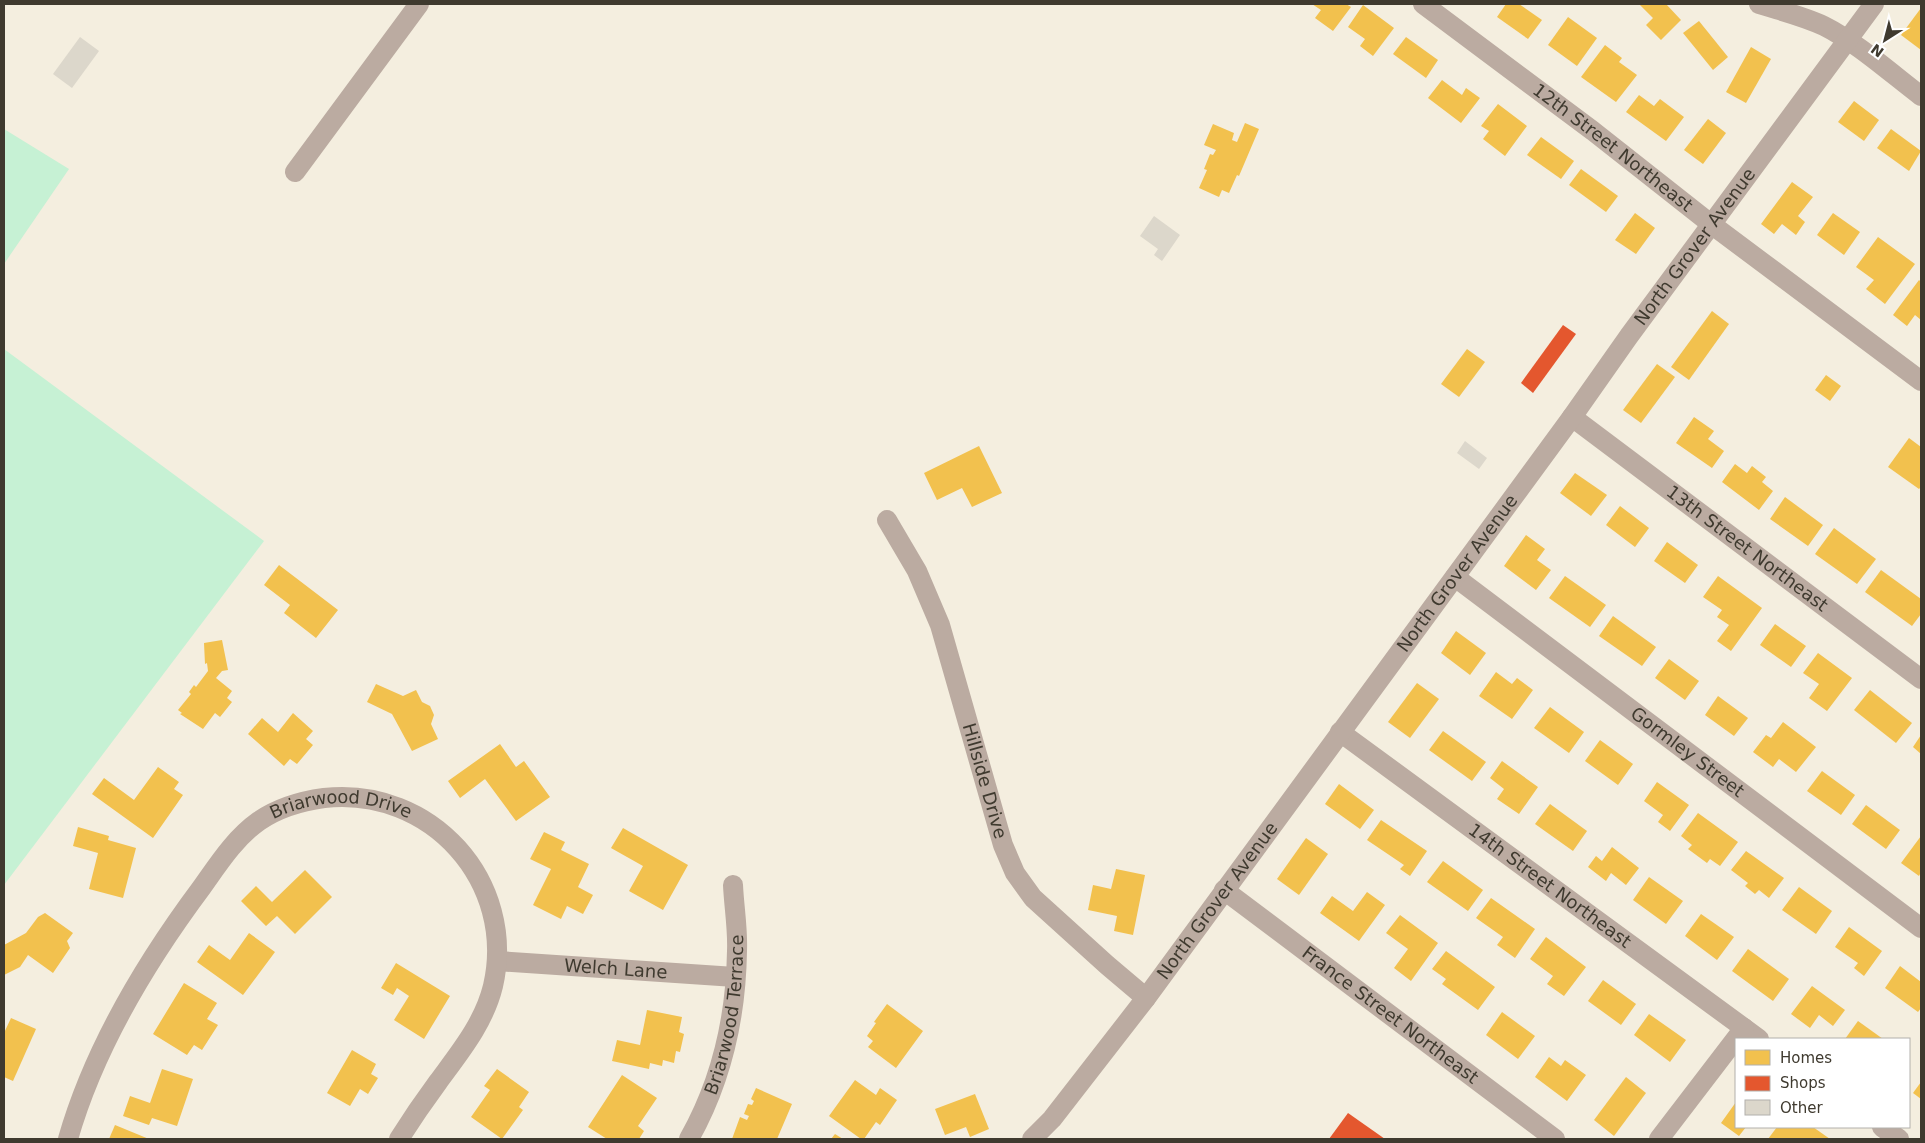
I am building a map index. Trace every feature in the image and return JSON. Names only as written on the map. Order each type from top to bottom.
[{"type":"street","points":[[295,172],[419,4]]},
{"type":"street","name":"12th Street Northeast","points":[[1423,4],[1593,131],[1711,224],[1921,381]]},
{"type":"street","points":[[1759,4],[1804,17],[1827,27],[1921,96]]},
{"type":"street","name":"North Grover Avenue","points":[[1032,1139],[1052,1119],[1146,998],[1711,224],[1874,4]]},
{"type":"street","name":"13th Street Northeast","points":[[1572,416],[1921,679]]},
{"type":"street","name":"Hillside Drive","points":[[888,520],[917,571],[940,625],[1004,845],[1015,873],[1033,898],[1106,965],[1146,998]]},
{"type":"street","name":"Gormley Street","points":[[1455,577],[1921,928]]},
{"type":"street","name":"14th Street Northeast","points":[[1340,732],[1751,1034]]},
{"type":"street","name":"Briarwood Drive","points":[[68,1139],[94,1068],[134,988],[178,920],[239,838],[260,821],[276,812],[312,800],[340,796],[359,797],[387,803],[421,818],[444,835],[458,848],[479,879],[490,905],[494,923],[497,961],[493,987],[487,1004],[472,1035],[398,1139]]},
{"type":"street","name":"Briarwood Terrace","points":[[689,1139],[710,1097],[734,1004],[737,950],[733,885]]},
{"type":"street","name":"France Street Northeast","points":[[1224,890],[1555,1139]]},
{"type":"street","name":"Welch Lane","points":[[497,961],[735,977]]},
{"type":"street","points":[[1659,1139],[1735,1052]]},
{"type":"street","points":[[1883,1128],[1899,1139]]},
{"type":"green space","points":[[4,129],[69,169],[4,264]]},
{"type":"green space","points":[[4,349],[264,541],[4,885]]},
{"type":"building: Homes","points":[[1312,4],[1346,4],[1351,7],[1333,31],[1315,18],[1321,10]]},
{"type":"building: Homes","points":[[1506,4],[1519,4],[1542,20],[1528,39],[1497,17]]},
{"type":"building: Homes","points":[[1639,4],[1666,4],[1681,20],[1661,40],[1646,25],[1653,18]]},
{"type":"building: Homes","points":[[1363,5],[1394,28],[1373,56],[1360,46],[1365,39],[1348,27]]},
{"type":"building: Homes","points":[[1921,8],[1921,50],[1901,35]]},
{"type":"building: Homes","points":[[1568,17],[1597,38],[1577,66],[1548,45]]},
{"type":"building: Homes","points":[[1699,21],[1728,57],[1713,70],[1683,33]]},
{"type":"building: Homes","points":[[1406,37],[1438,60],[1426,78],[1393,54]]},
{"type":"building: Homes","points":[[1605,45],[1622,58],[1619,62],[1637,75],[1616,102],[1581,77]]},
{"type":"building: Homes","points":[[1751,47],[1771,59],[1746,103],[1726,92]]},
{"type":"building: Homes","points":[[1442,80],[1462,95],[1466,88],[1480,98],[1461,123],[1428,98]]},
{"type":"building: Homes","points":[[1639,95],[1654,106],[1660,99],[1684,117],[1666,141],[1626,112]]},
{"type":"building: Homes","points":[[1854,101],[1879,120],[1864,141],[1838,122]]},
{"type":"building: Homes","points":[[1498,104],[1527,126],[1505,156],[1483,139],[1489,131],[1481,126]]},
{"type":"building: Homes","points":[[1708,119],[1726,133],[1703,164],[1684,150]]},
{"type":"building: Homes","points":[[1245,123],[1259,129],[1239,176],[1237,175],[1229,193],[1222,190],[1219,197],[1199,188],[1207,170],[1204,169],[1210,154],[1213,155],[1216,150],[1204,145],[1213,124],[1234,133],[1232,140],[1237,142]]},
{"type":"building: Homes","points":[[1891,129],[1921,151],[1909,171],[1877,148]]},
{"type":"building: Homes","points":[[1541,137],[1574,161],[1561,179],[1527,155]]},
{"type":"building: Homes","points":[[1581,169],[1618,196],[1606,212],[1569,185]]},
{"type":"building: Homes","points":[[1792,182],[1813,197],[1798,216],[1805,222],[1796,235],[1782,224],[1774,234],[1761,224]]},
{"type":"building: Homes","points":[[1635,213],[1655,228],[1636,254],[1615,240]]},
{"type":"building: Homes","points":[[1833,213],[1860,232],[1844,255],[1817,235]]},
{"type":"building: Homes","points":[[1878,237],[1915,264],[1885,304],[1866,289],[1874,280],[1856,267]]},
{"type":"building: Homes","points":[[1919,280],[1921,282],[1921,320],[1915,315],[1907,326],[1893,315]]},
{"type":"building: Homes","points":[[1712,311],[1729,324],[1689,380],[1671,367]]},
{"type":"building: Homes","points":[[1467,349],[1485,362],[1459,397],[1441,384]]},
{"type":"building: Homes","points":[[1657,364],[1675,377],[1641,423],[1623,410]]},
{"type":"building: Homes","points":[[1826,375],[1841,386],[1830,401],[1815,390]]},
{"type":"building: Homes","points":[[1694,417],[1714,431],[1708,439],[1724,451],[1712,468],[1676,443]]},
{"type":"building: Homes","points":[[1909,438],[1921,447],[1921,487],[1919,489],[1888,467]]},
{"type":"building: Homes","points":[[979,446],[1002,493],[972,507],[962,488],[937,500],[924,473]]},
{"type":"building: Homes","points":[[1735,464],[1747,473],[1752,466],[1766,477],[1762,482],[1773,491],[1759,510],[1722,482]]},
{"type":"building: Homes","points":[[1575,473],[1607,495],[1591,516],[1560,493]]},
{"type":"building: Homes","points":[[1785,497],[1823,525],[1808,546],[1770,519]]},
{"type":"building: Homes","points":[[1620,506],[1649,528],[1635,547],[1606,525]]},
{"type":"building: Homes","points":[[1834,528],[1876,559],[1857,584],[1815,554]]},
{"type":"building: Homes","points":[[1526,535],[1545,549],[1537,560],[1551,570],[1536,590],[1504,566]]},
{"type":"building: Homes","points":[[1667,542],[1698,565],[1685,583],[1654,561]]},
{"type":"building: Homes","points":[[279,565],[338,610],[316,638],[284,613],[290,605],[264,585]]},
{"type":"building: Homes","points":[[1881,570],[1921,599],[1921,614],[1912,626],[1865,592]]},
{"type":"building: Homes","points":[[1565,576],[1606,605],[1590,627],[1549,598]]},
{"type":"building: Homes","points":[[1718,576],[1762,608],[1731,651],[1717,641],[1729,625],[1717,617],[1722,610],[1703,597]]},
{"type":"building: Homes","points":[[1613,616],[1656,647],[1642,666],[1599,636]]},
{"type":"building: Homes","points":[[1775,624],[1806,646],[1791,667],[1760,645]]},
{"type":"building: Homes","points":[[1456,631],[1486,653],[1470,675],[1441,653]]},
{"type":"building: Homes","points":[[222,640],[228,670],[222,671],[216,678],[232,691],[227,698],[232,702],[220,717],[215,713],[203,729],[180,714],[182,713],[178,710],[191,694],[189,692],[194,685],[196,687],[208,671],[207,663],[205,664],[204,643]]},
{"type":"building: Homes","points":[[1818,653],[1852,678],[1827,711],[1809,698],[1819,684],[1803,673]]},
{"type":"building: Homes","points":[[1669,659],[1699,681],[1685,700],[1655,678]]},
{"type":"building: Homes","points":[[1496,672],[1512,684],[1517,678],[1533,690],[1512,719],[1479,696]]},
{"type":"building: Homes","points":[[1417,683],[1439,699],[1410,738],[1388,722]]},
{"type":"building: Homes","points":[[376,684],[403,696],[416,690],[422,702],[430,706],[434,715],[431,724],[438,739],[412,751],[392,714],[367,702]]},
{"type":"building: Homes","points":[[1870,690],[1912,723],[1896,743],[1854,710]]},
{"type":"building: Homes","points":[[1718,696],[1748,718],[1734,736],[1705,715]]},
{"type":"building: Homes","points":[[1550,707],[1584,732],[1569,753],[1534,728]]},
{"type":"building: Homes","points":[[293,713],[313,731],[306,739],[313,745],[297,764],[290,759],[284,766],[248,734],[262,718],[278,732]]},
{"type":"building: Homes","points":[[1783,722],[1816,747],[1796,772],[1779,759],[1773,767],[1753,752],[1766,735],[1771,738]]},
{"type":"building: Homes","points":[[1443,731],[1486,762],[1472,781],[1429,750]]},
{"type":"building: Homes","points":[[1921,735],[1921,754],[1913,747]]},
{"type":"building: Homes","points":[[1600,740],[1633,764],[1618,785],[1585,761]]},
{"type":"building: Homes","points":[[500,744],[516,767],[524,761],[550,797],[516,821],[485,779],[460,798],[448,781]]},
{"type":"building: Homes","points":[[1502,761],[1538,787],[1519,814],[1497,799],[1504,789],[1490,778]]},
{"type":"building: Homes","points":[[158,767],[179,782],[174,789],[183,795],[153,838],[92,794],[104,778],[134,800]]},
{"type":"building: Homes","points":[[1822,771],[1855,795],[1841,815],[1807,791]]},
{"type":"building: Homes","points":[[1657,782],[1689,805],[1670,831],[1658,822],[1663,815],[1644,801]]},
{"type":"building: Homes","points":[[1339,784],[1374,810],[1360,829],[1325,804]]},
{"type":"building: Homes","points":[[1550,804],[1587,831],[1573,851],[1535,824]]},
{"type":"building: Homes","points":[[1866,805],[1900,830],[1886,849],[1852,824]]},
{"type":"building: Homes","points":[[1698,813],[1738,842],[1720,866],[1710,859],[1707,863],[1688,849],[1692,845],[1681,836]]},
{"type":"building: Homes","points":[[1381,820],[1427,851],[1410,876],[1400,869],[1404,865],[1367,840]]},
{"type":"building: Homes","points":[[78,827],[109,836],[108,840],[136,848],[123,898],[89,889],[98,853],[73,846]]},
{"type":"building: Homes","points":[[623,828],[688,865],[663,910],[629,891],[643,866],[611,848]]},
{"type":"building: Homes","points":[[544,832],[565,842],[561,850],[589,864],[578,887],[593,895],[583,914],[567,906],[561,919],[533,905],[551,869],[530,859]]},
{"type":"building: Homes","points":[[1921,836],[1921,872],[1919,876],[1901,863]]},
{"type":"building: Homes","points":[[1306,838],[1328,854],[1299,895],[1277,879]]},
{"type":"building: Homes","points":[[1612,847],[1639,868],[1626,885],[1611,873],[1606,881],[1588,867],[1596,856],[1602,861]]},
{"type":"building: Homes","points":[[1746,851],[1784,878],[1769,898],[1759,890],[1755,894],[1745,886],[1748,883],[1731,870]]},
{"type":"building: Homes","points":[[1443,861],[1483,890],[1468,911],[1427,882]]},
{"type":"building: Homes","points":[[1116,869],[1145,875],[1133,935],[1114,931],[1117,916],[1088,910],[1093,885],[1111,889]]},
{"type":"building: Homes","points":[[305,870],[332,897],[295,934],[277,916],[266,926],[241,901],[256,886],[272,902]]},
{"type":"building: Homes","points":[[1649,877],[1683,901],[1666,924],[1633,900]]},
{"type":"building: Homes","points":[[1799,887],[1832,911],[1816,934],[1782,910]]},
{"type":"building: Homes","points":[[1367,892],[1385,905],[1359,941],[1320,913],[1332,896],[1353,911]]},
{"type":"building: Homes","points":[[1491,898],[1535,929],[1515,958],[1497,945],[1503,937],[1476,918]]},
{"type":"building: Homes","points":[[45,913],[73,933],[67,941],[70,948],[53,973],[28,955],[20,967],[4,975],[4,945],[26,933],[38,917]]},
{"type":"building: Homes","points":[[1701,914],[1734,937],[1717,960],[1685,936]]},
{"type":"building: Homes","points":[[1400,915],[1438,943],[1411,981],[1394,968],[1408,949],[1386,933]]},
{"type":"building: Homes","points":[[1849,927],[1882,951],[1864,976],[1854,968],[1858,963],[1835,947]]},
{"type":"building: Homes","points":[[249,933],[275,952],[243,995],[197,962],[209,945],[230,960]]},
{"type":"building: Homes","points":[[1546,937],[1586,967],[1564,996],[1547,984],[1553,976],[1530,959]]},
{"type":"building: Homes","points":[[1748,949],[1789,979],[1773,1001],[1732,971]]},
{"type":"building: Homes","points":[[1446,951],[1495,987],[1478,1010],[1442,984],[1446,979],[1432,969]]},
{"type":"building: Homes","points":[[396,963],[450,996],[424,1039],[394,1020],[409,996],[397,988],[393,995],[381,988]]},
{"type":"building: Homes","points":[[1900,966],[1921,982],[1921,1008],[1918,1012],[1885,988]]},
{"type":"building: Homes","points":[[1603,980],[1636,1004],[1621,1025],[1588,1001]]},
{"type":"building: Homes","points":[[184,983],[217,1003],[207,1019],[218,1025],[202,1050],[194,1045],[187,1055],[153,1034]]},
{"type":"building: Homes","points":[[1812,986],[1845,1010],[1833,1026],[1819,1015],[1810,1028],[1791,1014]]},
{"type":"building: Homes","points":[[887,1004],[923,1031],[896,1068],[868,1047],[873,1041],[867,1036]]},
{"type":"building: Homes","points":[[647,1010],[682,1017],[679,1032],[684,1034],[680,1052],[676,1051],[674,1063],[663,1060],[662,1066],[650,1063],[649,1069],[612,1061],[617,1040],[640,1045]]},
{"type":"building: Homes","points":[[1502,1012],[1535,1036],[1518,1059],[1486,1035]]},
{"type":"building: Homes","points":[[1649,1014],[1686,1040],[1670,1062],[1634,1035]]},
{"type":"building: Homes","points":[[11,1018],[36,1029],[13,1081],[4,1077],[4,1033]]},
{"type":"building: Homes","points":[[1858,1021],[1882,1038],[1846,1038]]},
{"type":"building: Homes","points":[[352,1050],[376,1064],[371,1074],[378,1078],[368,1094],[360,1089],[350,1106],[327,1093]]},
{"type":"building: Homes","points":[[1549,1057],[1561,1066],[1565,1060],[1586,1075],[1567,1101],[1535,1077]]},
{"type":"building: Homes","points":[[162,1069],[193,1079],[177,1126],[152,1118],[149,1125],[123,1116],[130,1096],[150,1103]]},
{"type":"building: Homes","points":[[497,1069],[529,1092],[519,1107],[523,1110],[502,1139],[471,1117],[490,1090],[484,1086]]},
{"type":"building: Homes","points":[[622,1075],[657,1098],[638,1126],[644,1131],[639,1139],[607,1139],[588,1127]]},
{"type":"building: Homes","points":[[1626,1077],[1646,1093],[1614,1136],[1594,1120]]},
{"type":"building: Homes","points":[[855,1080],[876,1095],[880,1088],[897,1100],[880,1125],[876,1122],[864,1139],[861,1139],[829,1116]]},
{"type":"building: Homes","points":[[1921,1082],[1921,1099],[1913,1093]]},
{"type":"building: Homes","points":[[756,1088],[792,1104],[777,1139],[732,1139],[740,1117],[747,1120],[749,1116],[744,1114],[748,1104],[752,1105],[754,1101],[751,1099]]},
{"type":"building: Homes","points":[[975,1094],[989,1129],[970,1137],[966,1127],[945,1135],[935,1109]]},
{"type":"building: Homes","points":[[1735,1103],[1735,1128],[1745,1128],[1739,1136],[1721,1123]]},
{"type":"building: Homes","points":[[115,1125],[149,1139],[109,1139]]},
{"type":"building: Homes","points":[[1776,1128],[1814,1128],[1830,1139],[1768,1139]]},
{"type":"building: Homes","points":[[835,1134],[843,1139],[831,1139]]},
{"type":"building: Shops","points":[[1563,325],[1576,334],[1533,393],[1521,383]]},
{"type":"building: Shops","points":[[1348,1113],[1385,1139],[1329,1139]]},
{"type":"building: Other","points":[[80,37],[99,51],[72,88],[53,74]]},
{"type":"building: Other","points":[[1154,216],[1180,235],[1162,261],[1154,255],[1158,249],[1140,236]]},
{"type":"building: Other","points":[[1465,441],[1487,458],[1479,469],[1457,453]]}]
